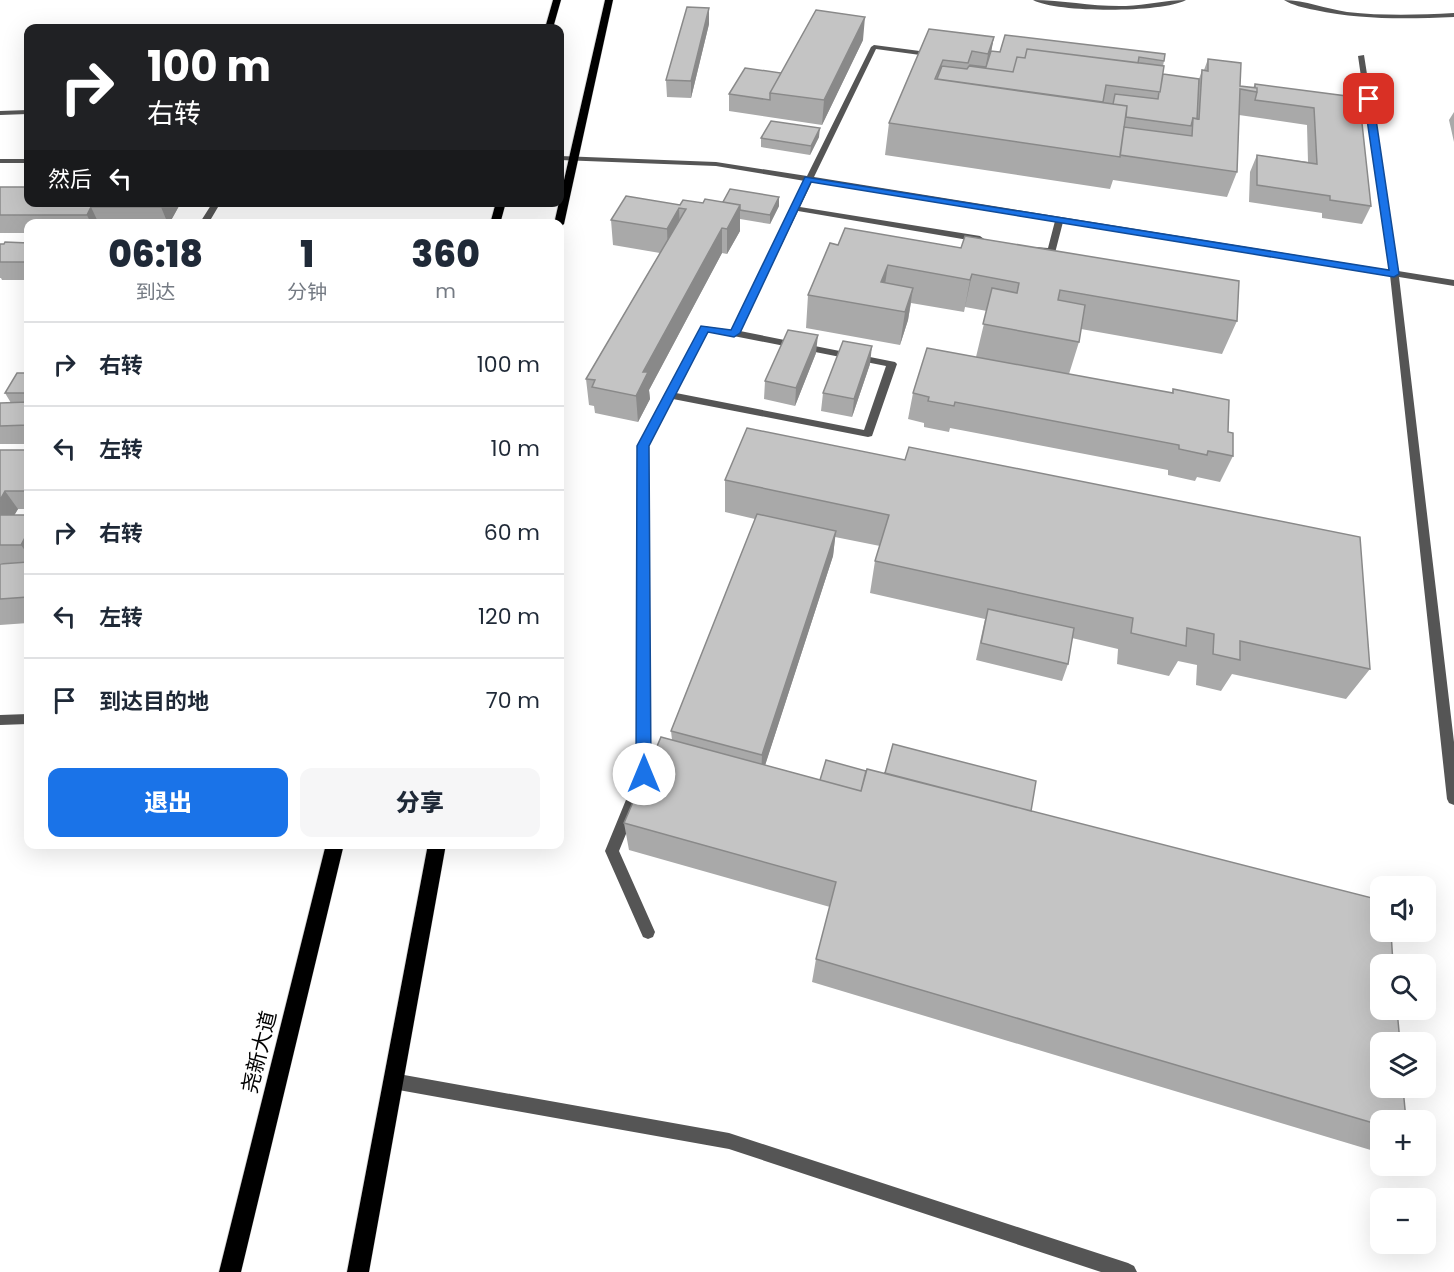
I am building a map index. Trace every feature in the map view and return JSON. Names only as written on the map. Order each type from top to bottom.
[{"type":"main road","points":[[550,24],[557,0]]},
{"type":"main road","points":[[564,200],[609,0]]},
{"type":"main road","name":"尧新大道","points":[[230,1272],[334,849]]},
{"type":"main road","points":[[358,1272],[435,849]]},
{"type":"lane","points":[[1036,0],[1082,7],[1128,8],[1184,0]]},
{"type":"lane","points":[[1287,0],[1343,13],[1398,18],[1454,15]]},
{"type":"lane","points":[[734,333],[874,47],[942,56]]},
{"type":"lane","points":[[1362,56],[1394,274],[1454,799]]},
{"type":"lane","points":[[0,113],[24,112]]},
{"type":"lane","points":[[564,158],[716,164],[1454,284]]},
{"type":"lane","points":[[0,161],[24,161]]},
{"type":"lane","points":[[794,208],[993,242]]},
{"type":"lane","points":[[1028,247],[1052,251],[1059,220]]},
{"type":"lane","points":[[648,932],[612,851],[644,774],[643,446],[705,328],[892,363],[868,434],[670,395]]},
{"type":"lane","points":[[0,720],[24,719]]},
{"type":"lane","points":[[393,1081],[729,1141],[1128,1272]]},
{"type":"building","points":[[687,7],[709,8],[691,81],[666,80]]},
{"type":"building","points":[[816,10],[865,17],[824,100],[770,93]]},
{"type":"building","points":[[929,29],[994,37],[988,54],[972,51],[968,63],[943,60],[935,79],[1127,106],[1120,157],[889,123]]},
{"type":"building","points":[[1005,35],[1165,54],[1164,61],[1139,57],[1138,63],[1027,49],[1025,58],[1017,57],[1013,72],[970,66],[986,67],[991,51],[1000,52]]},
{"type":"building","points":[[1027,49],[1164,66],[1160,92],[1106,85],[1103,102],[937,79],[942,66],[967,69],[969,66],[1013,72],[1017,57],[1025,58]]},
{"type":"building","points":[[1208,59],[1241,63],[1240,86],[1257,88],[1257,92],[1240,89],[1237,172],[1120,155],[1124,127],[1192,136],[1193,118],[1199,119],[1202,70],[1208,71]]},
{"type":"building","points":[[745,68],[781,73],[770,93],[770,100],[729,94]]},
{"type":"building","points":[[1163,74],[1199,79],[1197,119],[1193,118],[1191,126],[1126,117],[1127,106],[1113,104],[1115,94],[1158,99]]},
{"type":"building","points":[[1255,84],[1362,98],[1364,115],[1361,114],[1371,206],[1330,200],[1330,196],[1257,185],[1257,155],[1317,164],[1314,108],[1255,100],[1257,88]]},
{"type":"building","points":[[771,121],[820,128],[811,146],[761,138]]},
{"type":"building","points":[[0,187],[24,187],[24,207],[91,207],[87,215],[0,215]]},
{"type":"building","points":[[730,189],[779,197],[770,215],[740,210],[740,205],[723,202]]},
{"type":"building","points":[[626,196],[680,205],[683,200],[703,203],[705,199],[740,205],[727,229],[722,228],[643,372],[648,372],[636,396],[592,387],[595,380],[586,379],[686,209],[679,208],[667,229],[611,220]]},
{"type":"building","points":[[845,228],[961,248],[965,236],[1239,281],[1237,321],[1060,290],[1058,300],[1085,305],[1079,342],[983,324],[992,288],[1017,293],[1019,283],[972,274],[970,280],[888,265],[881,282],[913,288],[905,312],[808,295],[830,243],[838,245]]},
{"type":"building","points":[[5,242],[24,243],[24,262],[0,262],[0,244]]},
{"type":"building","points":[[788,330],[818,335],[796,388],[765,381]]},
{"type":"building","points":[[843,341],[872,346],[854,399],[823,393]]},
{"type":"building","points":[[927,348],[1173,393],[1173,389],[1229,400],[1228,432],[1233,433],[1233,456],[1208,451],[1207,455],[1179,449],[1179,445],[955,402],[954,406],[928,401],[929,397],[913,393]]},
{"type":"building","points":[[17,373],[24,373],[24,393],[5,393]]},
{"type":"building","points":[[24,402],[24,425],[0,426],[0,403]]},
{"type":"building","points":[[747,428],[905,460],[909,447],[1360,537],[1370,669],[1240,641],[1240,660],[1213,654],[1214,634],[1187,628],[1186,646],[1131,633],[1133,618],[875,561],[889,515],[725,480]]},
{"type":"building","points":[[0,450],[24,450],[24,491],[5,491],[0,500]]},
{"type":"building","points":[[757,514],[836,531],[762,755],[671,731]]},
{"type":"building","points":[[0,515],[24,515],[24,539],[21,545],[0,545]]},
{"type":"building","points":[[24,562],[24,597],[0,599],[0,564]]},
{"type":"building","points":[[988,609],[1074,628],[1068,664],[981,643]]},
{"type":"building","points":[[661,737],[861,791],[867,769],[1370,897],[1370,942],[1392,942],[1392,954],[1370,954],[1370,1020],[1398,1020],[1399,1032],[1370,1032],[1370,1098],[1404,1098],[1405,1110],[1370,1110],[1370,1122],[816,959],[836,882],[624,823]]},
{"type":"building","points":[[893,744],[1036,781],[1031,811],[885,773]]},
{"type":"building","points":[[826,760],[866,771],[861,791],[820,780]]},
{"type":"route","points":[[644,774],[643,446],[705,328],[734,333],[808,179],[1394,274],[1369,99]]}]
